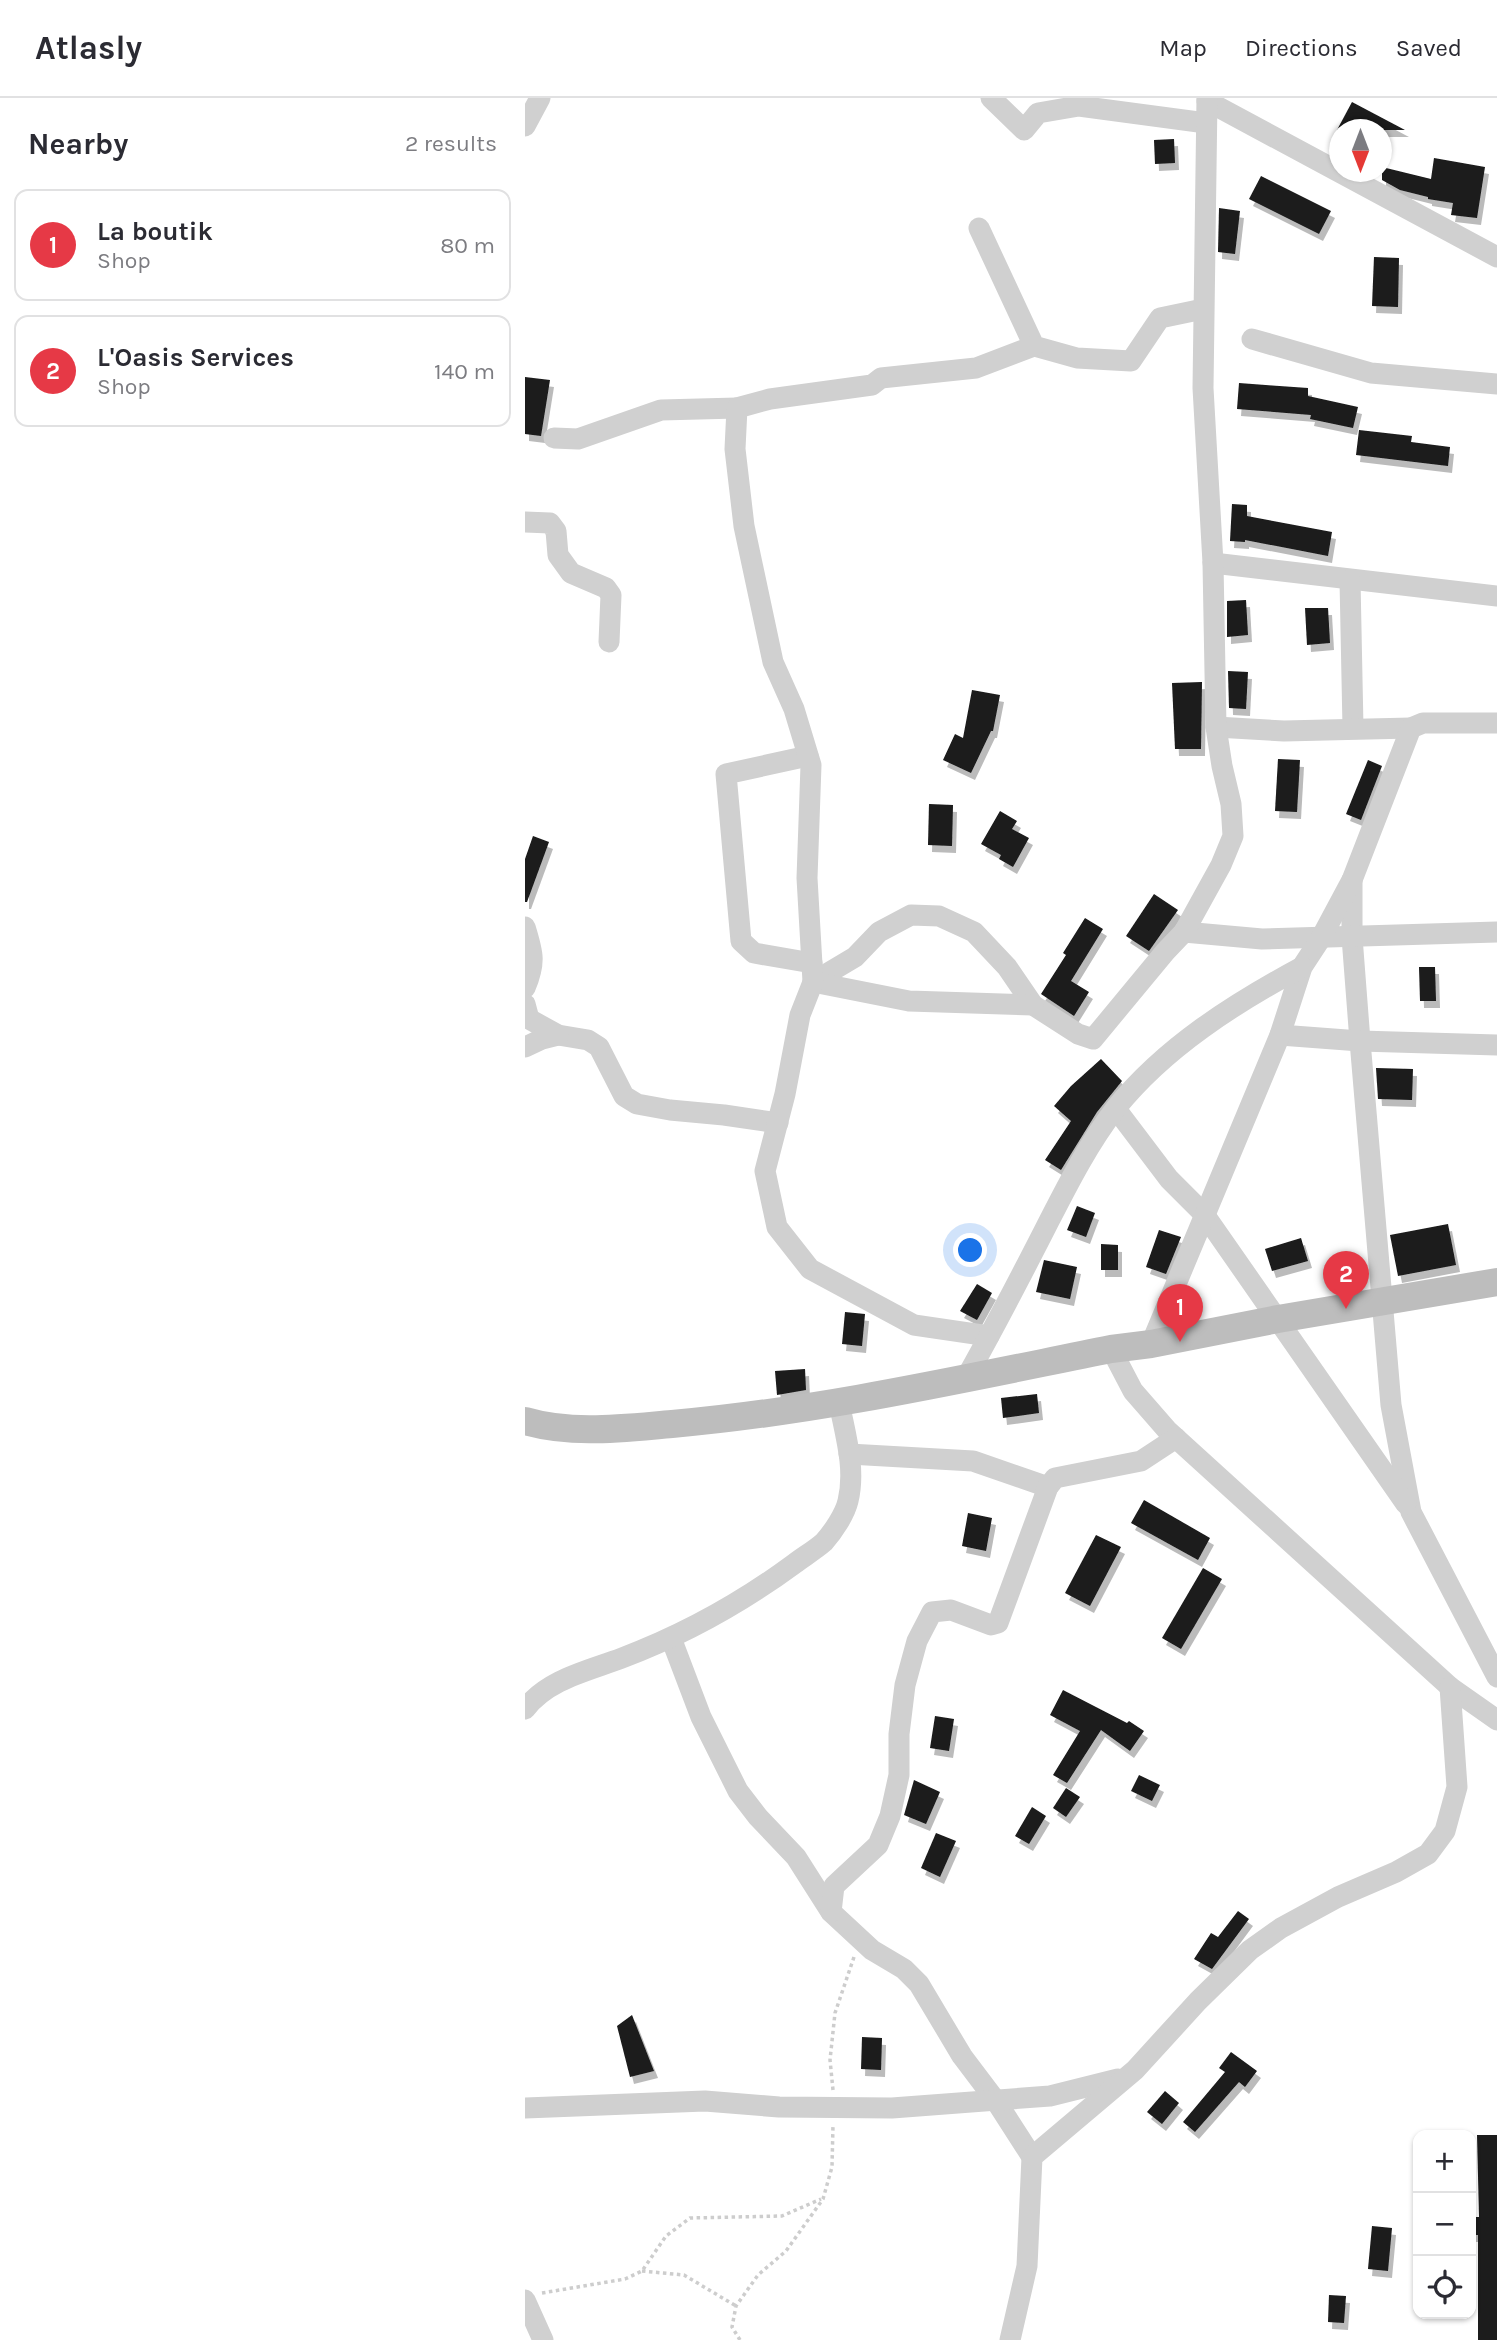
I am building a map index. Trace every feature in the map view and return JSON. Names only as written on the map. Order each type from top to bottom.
[{"type":"street","points":[[525,110],[526,98]]},
{"type":"street","points":[[525,126],[540,98]]},
{"type":"street","points":[[991,98],[1024,130],[1038,113],[1079,106],[1207,107],[1497,257]]},
{"type":"street","points":[[812,972],[855,957],[879,932],[911,915],[939,916],[974,932],[1006,967],[1033,1005],[1078,1034],[1093,1039],[1184,932],[1221,864],[1233,836],[1231,804],[1221,766],[1216,727],[1213,563],[1203,388],[1207,107]]},
{"type":"street","points":[[979,228],[1034,346]]},
{"type":"street","points":[[554,439],[578,439],[661,410],[737,408],[770,399],[872,385],[881,377],[976,368],[1034,346],[1077,358],[1131,361],[1160,318],[1203,309]]},
{"type":"street","points":[[1252,339],[1371,373],[1497,384]]},
{"type":"street","points":[[737,408],[735,449],[744,526],[773,662],[794,709],[811,765],[807,878],[812,972],[765,1171],[777,1227],[810,1269],[914,1325],[989,1336]]},
{"type":"street","points":[[525,522],[550,523],[556,531],[558,555],[571,573],[606,588],[611,595],[609,642]]},
{"type":"street","points":[[1213,563],[1497,596]]},
{"type":"street","points":[[1350,580],[1353,728]]},
{"type":"street","points":[[1216,727],[1284,731],[1411,728],[1423,723],[1497,723]]},
{"type":"street","points":[[1151,1344],[1280,1035],[1302,967],[1352,880],[1411,728]]},
{"type":"street","points":[[808,756],[726,774],[741,941],[754,953],[909,1001],[1033,1005]]},
{"type":"street","points":[[1352,880],[1352,937],[1391,1405],[1411,1512]]},
{"type":"street","points":[[525,927],[533,952],[533,969],[525,988]]},
{"type":"street","points":[[1184,932],[1262,939],[1497,932]]},
{"type":"street","points":[[966,1378],[1078,1164],[1116,1109],[1147,1074],[1179,1047],[1253,993],[1302,967]]},
{"type":"street","points":[[525,1004],[529,1019],[558,1035],[588,1041],[599,1047],[624,1096],[637,1104],[778,1123]]},
{"type":"street","points":[[525,1047],[558,1035]]},
{"type":"street","points":[[1280,1035],[1360,1041],[1497,1045]]},
{"type":"street","points":[[1116,1109],[1169,1179],[1204,1214],[1411,1512],[1497,1678]]},
{"type":"street","points":[[525,1421],[544,1426],[612,1429],[716,1420],[839,1402],[1111,1349],[1497,1282]]},
{"type":"street","points":[[1111,1349],[1133,1391],[1176,1438],[1450,1687],[1497,1720]]},
{"type":"street","points":[[525,1709],[532,1700],[559,1681],[671,1638],[723,1611],[824,1542],[848,1504],[851,1483],[849,1454],[839,1402]]},
{"type":"street","points":[[831,1912],[834,1886],[878,1845],[890,1816],[899,1775],[899,1734],[905,1685],[917,1641],[932,1612],[951,1610],[991,1625],[998,1623],[1048,1487],[1055,1478],[1142,1461],[1176,1438]]},
{"type":"street","points":[[849,1454],[973,1461],[1048,1487]]},
{"type":"street","points":[[671,1638],[701,1717],[738,1791],[758,1818],[796,1857],[831,1912],[871,1950],[904,1969],[919,1984],[961,2056],[996,2101],[1032,2157],[1027,2266],[1010,2340]]},
{"type":"street","points":[[1032,2157],[1135,2070],[1198,2001],[1261,1943],[1281,1928],[1338,1897],[1396,1872],[1429,1854],[1445,1830],[1457,1787],[1450,1687]]},
{"type":"street","points":[[525,2108],[705,2101],[779,2106],[892,2108],[1050,2096],[1123,2078]]},
{"type":"street","points":[[531,2297],[543,2340]]},
{"type":"path","points":[[740,2340],[732,2327],[736,2306],[758,2275],[786,2251],[823,2199],[832,2166],[834,2108],[830,2060],[835,2013],[860,1939]]},
{"type":"path","points":[[531,2297],[625,2279],[642,2271],[666,2236],[690,2218],[782,2216],[823,2199]]},
{"type":"path","points":[[642,2271],[684,2275],[736,2306]]},
{"type":"building","points":[[1352,102],[1384,119],[1343,119]]},
{"type":"building","points":[[1392,123],[1405,130],[1392,130]]},
{"type":"building","points":[[1174,139],[1175,163],[1155,164],[1154,140]]},
{"type":"building","points":[[1434,158],[1485,167],[1477,218],[1451,215],[1453,203],[1428,199],[1386,182],[1392,182],[1392,169],[1431,179]]},
{"type":"building","points":[[1261,176],[1331,211],[1319,234],[1249,199]]},
{"type":"building","points":[[1219,208],[1240,211],[1235,254],[1218,252]]},
{"type":"building","points":[[1374,257],[1399,258],[1398,307],[1372,306]]},
{"type":"building","points":[[525,377],[550,380],[541,436],[525,434]]},
{"type":"building","points":[[1239,383],[1308,388],[1308,396],[1358,407],[1353,428],[1310,419],[1311,415],[1237,409]]},
{"type":"building","points":[[1359,430],[1412,436],[1411,442],[1450,447],[1448,466],[1356,455]]},
{"type":"building","points":[[1232,504],[1247,505],[1247,516],[1332,532],[1328,556],[1245,540],[1230,541]]},
{"type":"building","points":[[1246,600],[1248,635],[1227,637],[1227,601]]},
{"type":"building","points":[[1305,608],[1328,608],[1330,643],[1307,645]]},
{"type":"building","points":[[1228,671],[1248,672],[1246,709],[1229,708]]},
{"type":"building","points":[[1202,682],[1201,749],[1175,749],[1172,683]]},
{"type":"building","points":[[972,690],[1000,695],[993,731],[971,773],[943,760],[955,734],[963,738]]},
{"type":"building","points":[[1278,759],[1300,760],[1297,812],[1275,811]]},
{"type":"building","points":[[1368,760],[1382,766],[1361,820],[1346,814]]},
{"type":"building","points":[[929,804],[953,805],[952,846],[928,845]]},
{"type":"building","points":[[1000,811],[1017,821],[1012,829],[1029,838],[1013,867],[999,859],[1001,855],[981,844]]},
{"type":"building","points":[[533,836],[549,842],[525,902],[525,859]]},
{"type":"building","points":[[1154,894],[1178,910],[1149,951],[1126,936]]},
{"type":"building","points":[[1085,918],[1103,929],[1071,981],[1089,992],[1074,1016],[1041,994]]},
{"type":"building","points":[[1419,967],[1435,967],[1436,1001],[1420,1001]]},
{"type":"building","points":[[1101,1059],[1122,1081],[1097,1112],[1061,1170],[1045,1160],[1071,1121],[1054,1106],[1071,1086]]},
{"type":"building","points":[[1376,1068],[1413,1069],[1412,1100],[1378,1099]]},
{"type":"building","points":[[1077,1206],[1095,1213],[1086,1237],[1067,1230]]},
{"type":"building","points":[[1448,1224],[1456,1265],[1398,1276],[1390,1235]]},
{"type":"building","points":[[1159,1230],[1181,1237],[1166,1274],[1146,1267]]},
{"type":"building","points":[[1301,1238],[1308,1261],[1272,1271],[1265,1249]]},
{"type":"building","points":[[1101,1244],[1118,1245],[1118,1270],[1101,1270]]},
{"type":"building","points":[[1044,1260],[1077,1267],[1070,1299],[1036,1292]]},
{"type":"building","points":[[977,1284],[992,1293],[977,1320],[960,1311]]},
{"type":"building","points":[[845,1312],[865,1314],[862,1346],[842,1344]]},
{"type":"building","points":[[805,1369],[806,1390],[777,1395],[775,1371]]},
{"type":"building","points":[[1037,1394],[1039,1413],[1003,1418],[1001,1398]]},
{"type":"building","points":[[1144,1500],[1210,1538],[1198,1560],[1131,1523]]},
{"type":"building","points":[[968,1513],[992,1518],[986,1551],[962,1546]]},
{"type":"building","points":[[1096,1535],[1121,1547],[1090,1606],[1065,1593]]},
{"type":"building","points":[[1203,1568],[1222,1579],[1181,1649],[1162,1638]]},
{"type":"building","points":[[1063,1690],[1127,1723],[1129,1721],[1144,1731],[1130,1751],[1101,1730],[1067,1783],[1053,1775],[1080,1731],[1050,1715]]},
{"type":"building","points":[[935,1716],[954,1719],[949,1751],[930,1748]]},
{"type":"building","points":[[1139,1775],[1160,1785],[1152,1801],[1131,1791]]},
{"type":"building","points":[[914,1780],[940,1792],[926,1824],[904,1815]]},
{"type":"building","points":[[1066,1788],[1080,1797],[1066,1817],[1053,1808]]},
{"type":"building","points":[[1032,1807],[1046,1816],[1029,1844],[1015,1836]]},
{"type":"building","points":[[936,1833],[956,1841],[940,1877],[921,1868]]},
{"type":"building","points":[[1238,1911],[1249,1919],[1212,1969],[1194,1959],[1211,1933],[1218,1937]]},
{"type":"building","points":[[632,2015],[654,2071],[630,2077],[617,2026]]},
{"type":"building","points":[[862,2037],[882,2038],[881,2070],[861,2069]]},
{"type":"building","points":[[1231,2052],[1257,2071],[1245,2087],[1239,2082],[1195,2132],[1183,2122],[1225,2072],[1219,2068]]},
{"type":"building","points":[[1165,2091],[1179,2103],[1162,2124],[1147,2112]]},
{"type":"building","points":[[1477,2135],[1497,2135],[1497,2340],[1478,2340],[1476,2217],[1479,2217]]},
{"type":"building","points":[[1372,2226],[1392,2228],[1388,2271],[1368,2269]]},
{"type":"building","points":[[1329,2295],[1346,2296],[1344,2323],[1328,2322]]},
{"type":"place","name":"L'Oasis Services","points":[[1346,1309]]},
{"type":"place","name":"La boutik","points":[[1180,1342]]}]
